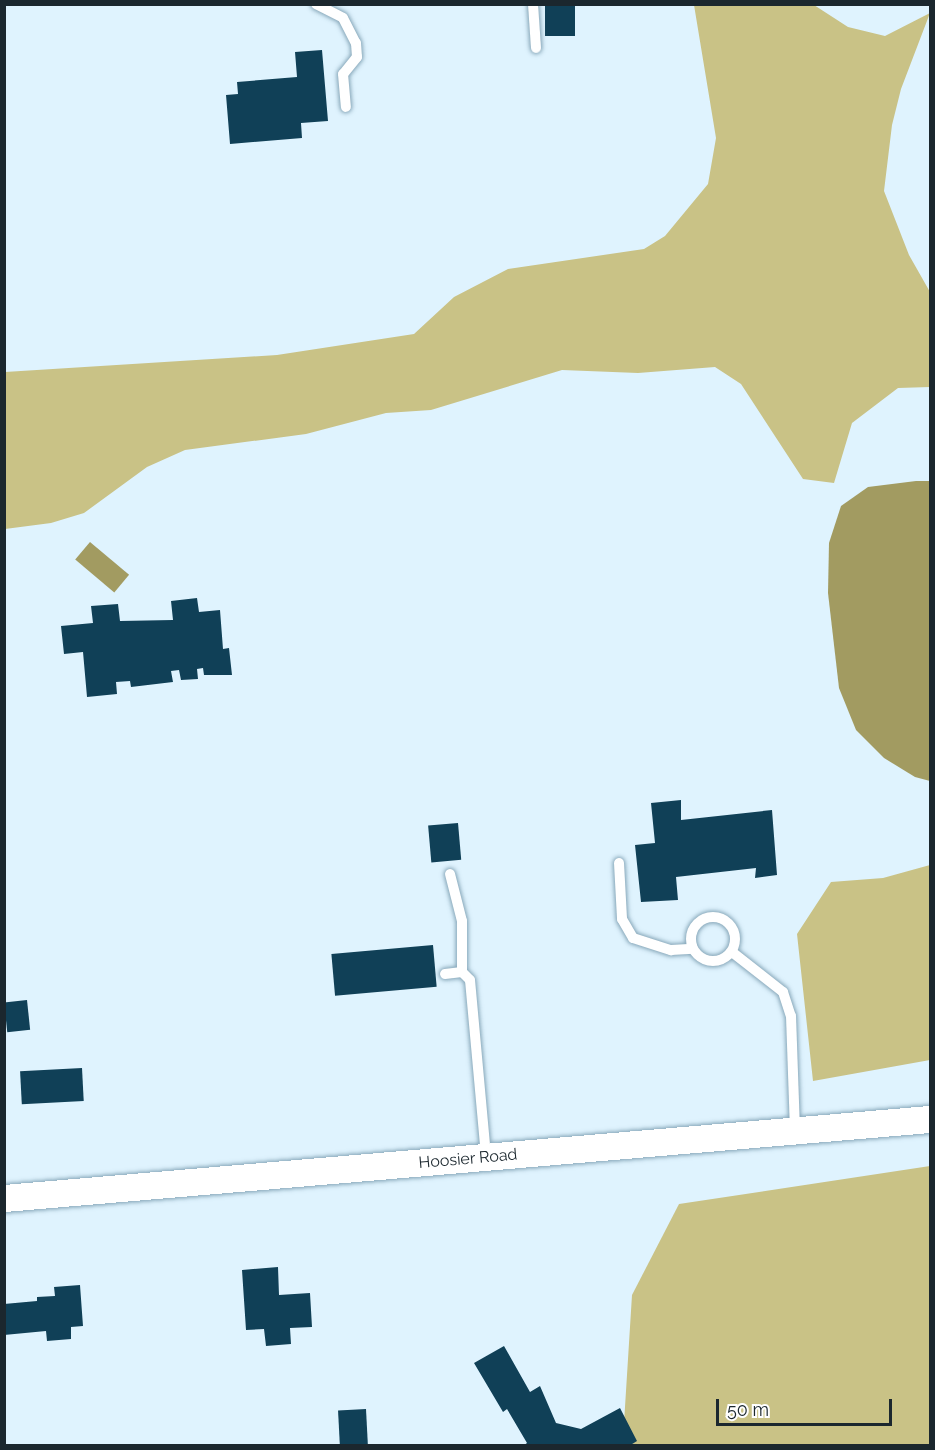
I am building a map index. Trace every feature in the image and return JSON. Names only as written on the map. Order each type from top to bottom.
[{"type":"street","name":"Hoosier Road","points":[[4,1198],[930,1119]]},
{"type":"lane","points":[[316,4],[343,18],[356,43],[357,57],[343,74],[346,106]]},
{"type":"lane","points":[[533,4],[536,48]]},
{"type":"lane","points":[[619,863],[622,919],[633,938],[671,950],[693,949],[707,961],[714,962],[732,952]]},
{"type":"lane","points":[[450,874],[462,921],[462,972],[470,980],[486,1158]]},
{"type":"lane","points":[[693,949],[694,928],[713,917],[725,920],[735,932],[732,952]]},
{"type":"lane","points":[[732,952],[783,992],[790,1016],[795,1132]]},
{"type":"lane","points":[[445,974],[462,972]]},
{"type":"shaded area","points":[[694,5],[814,5],[848,27],[885,36],[930,13],[901,89],[892,125],[884,191],[909,255],[930,292],[930,387],[898,388],[852,423],[834,483],[803,479],[741,384],[715,367],[638,373],[562,370],[431,410],[386,413],[306,434],[185,450],[147,467],[84,513],[51,523],[5,529],[5,372],[277,355],[414,334],[454,297],[508,269],[644,249],[665,236],[708,184],[716,138]]},
{"type":"shaded area","points":[[930,481],[930,781],[915,777],[884,758],[856,730],[839,688],[828,593],[829,543],[841,506],[868,487]]},
{"type":"shaded area","points":[[90,542],[129,575],[114,592],[75,560]]},
{"type":"shaded area","points":[[930,865],[930,1060],[813,1081],[797,934],[831,882],[883,878]]},
{"type":"shaded area","points":[[930,1166],[930,1445],[633,1445],[624,1423],[632,1295],[679,1204]]},
{"type":"building","points":[[545,4],[575,4],[575,36],[545,36]]},
{"type":"building","points":[[322,50],[328,121],[301,123],[302,138],[230,144],[226,95],[238,94],[237,82],[297,77],[295,52]]},
{"type":"building","points":[[197,598],[199,612],[220,610],[223,649],[229,648],[232,675],[204,675],[203,668],[197,669],[198,679],[181,680],[179,670],[171,671],[173,682],[131,687],[130,681],[116,682],[117,694],[87,697],[83,652],[64,654],[61,626],[93,623],[91,606],[118,604],[120,621],[173,620],[171,601]]},
{"type":"building","points":[[681,800],[681,820],[772,810],[777,875],[755,878],[756,868],[676,877],[678,900],[641,902],[635,845],[655,843],[651,803]]},
{"type":"building","points":[[458,823],[461,860],[431,862],[428,826]]},
{"type":"building","points":[[433,945],[437,987],[335,996],[331,954]]},
{"type":"building","points":[[27,1000],[30,1030],[7,1032],[4,1002]]},
{"type":"building","points":[[82,1068],[84,1101],[22,1104],[20,1071]]},
{"type":"building","points":[[278,1267],[279,1295],[310,1293],[312,1327],[290,1328],[291,1344],[266,1346],[264,1329],[246,1330],[242,1270]]},
{"type":"building","points":[[80,1285],[83,1326],[71,1327],[71,1339],[47,1341],[46,1331],[4,1335],[4,1304],[37,1301],[37,1297],[55,1296],[54,1287]]},
{"type":"building","points":[[504,1346],[530,1392],[540,1386],[556,1423],[581,1429],[620,1408],[637,1441],[629,1446],[523,1446],[527,1443],[507,1409],[503,1412],[474,1363]]},
{"type":"building","points":[[366,1409],[368,1446],[340,1446],[338,1410]]}]
